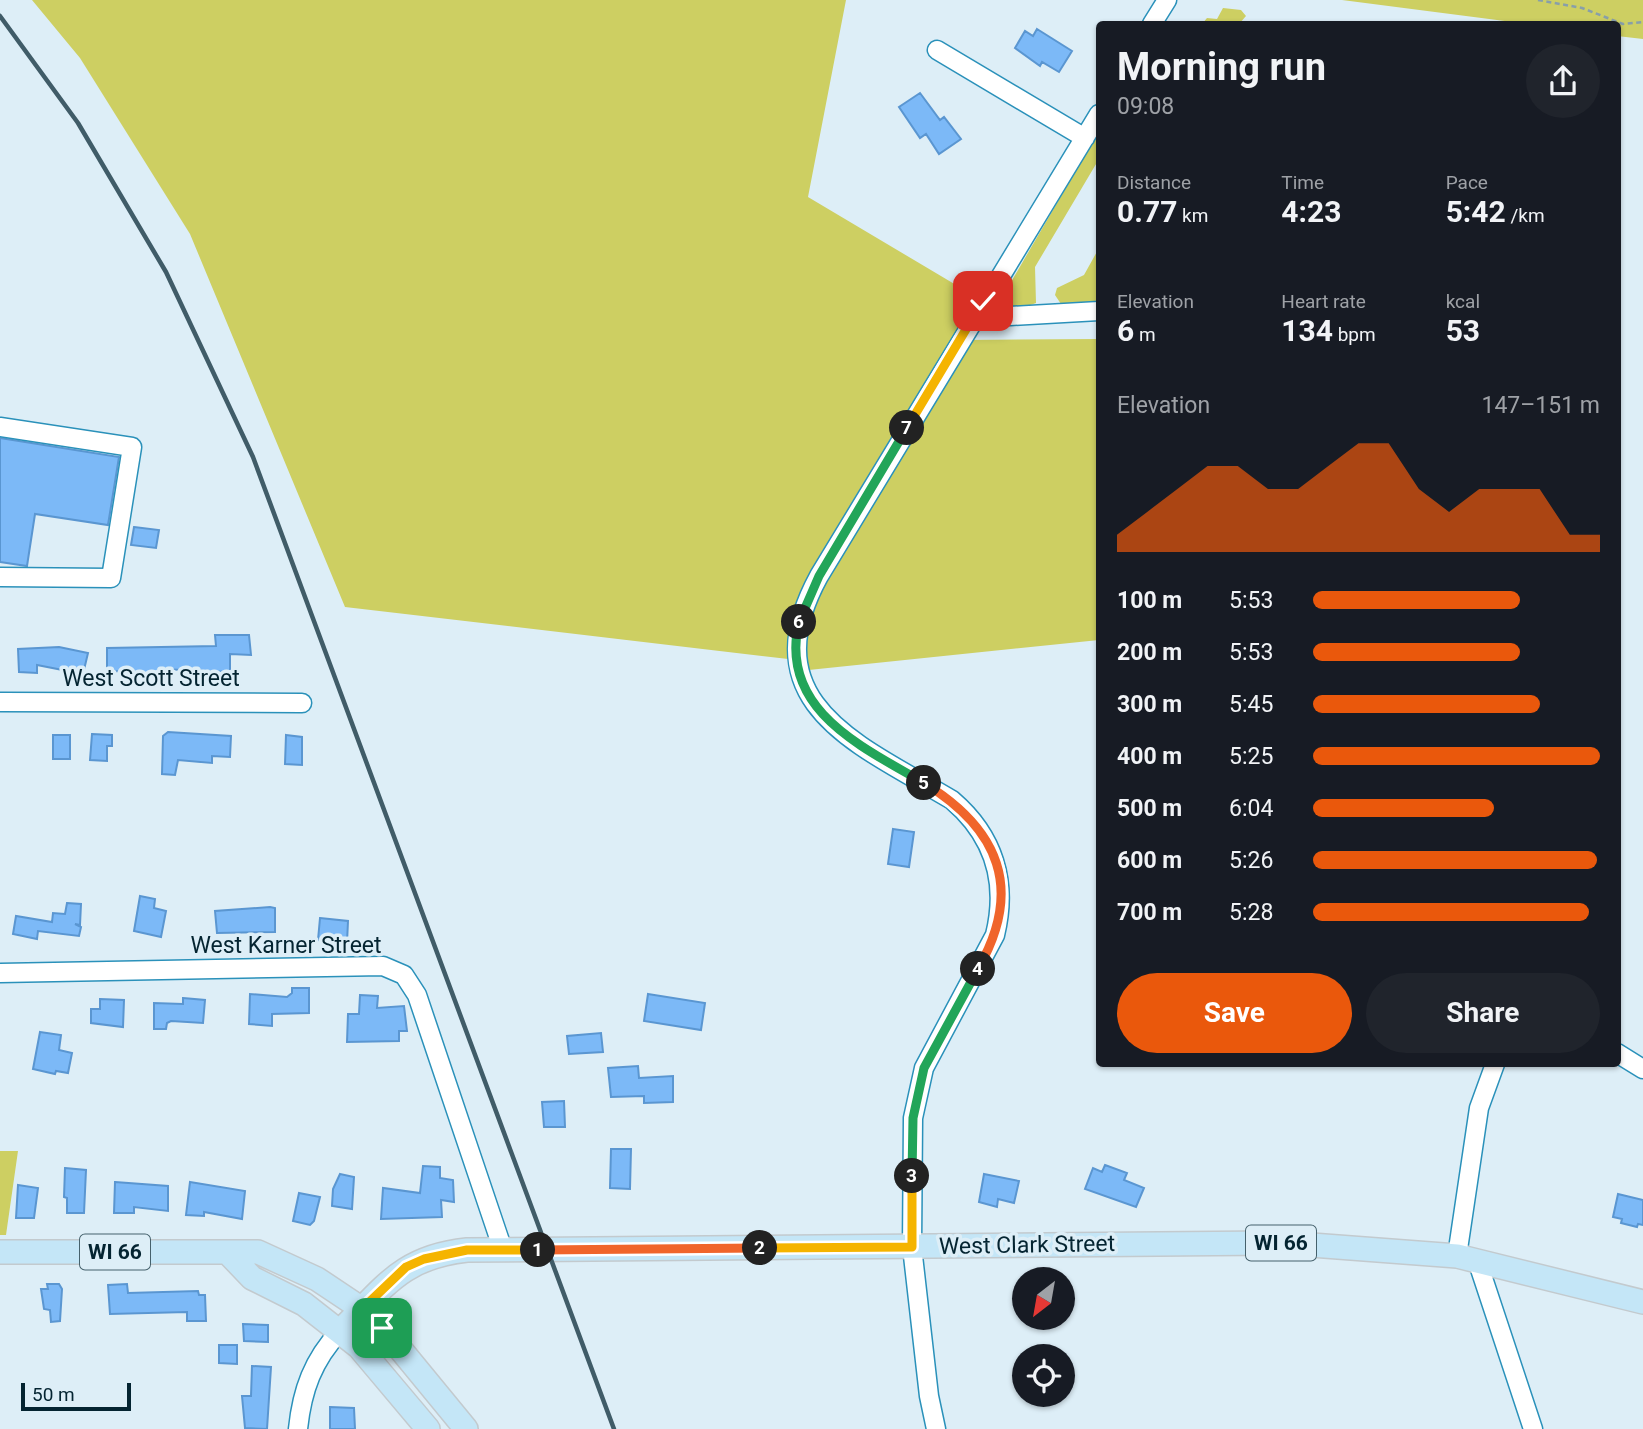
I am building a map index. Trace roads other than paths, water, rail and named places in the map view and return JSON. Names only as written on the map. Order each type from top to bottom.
[{"type":"main road","name":"West Clark Street","points":[[340,1331],[406,1267],[444,1253],[503,1250],[1285,1243],[1468,1260],[1643,1302]]},
{"type":"main road","name":"WI 66","points":[[0,1252],[258,1252],[288,1264],[336,1290],[362,1309]]},
{"type":"main road","points":[[229,1254],[252,1279],[304,1304],[340,1331],[377,1365],[428,1429]]},
{"type":"main road","points":[[362,1309],[397,1345],[466,1429]]},
{"type":"street","points":[[1154,21],[1167,0]]},
{"type":"street","points":[[937,50],[1085,138]]},
{"type":"street","points":[[936,1429],[929,1396],[912,1247],[913,1118],[918,1088],[936,1041],[995,935],[1000,916],[999,875],[990,846],[967,813],[952,800],[845,736],[816,707],[799,671],[797,630],[802,610],[819,576],[983,301],[1096,119]]},
{"type":"street","points":[[983,301],[1010,316],[1096,311]]},
{"type":"street","points":[[0,427],[132,447],[111,578],[0,576]]},
{"type":"street","name":"West Scott Street","points":[[0,702],[302,703]]},
{"type":"street","name":"West Karner Street","points":[[0,973],[383,966],[404,975],[417,995],[503,1250]]},
{"type":"street","points":[[1621,1055],[1643,1069]]},
{"type":"street","points":[[1494,1067],[1479,1108],[1468,1260],[1533,1429]]},
{"type":"street","points":[[298,1429],[304,1389],[312,1370],[324,1348],[340,1331]]},
{"type":"railway","points":[[0,16],[78,123],[166,272],[253,457],[614,1429]]}]
